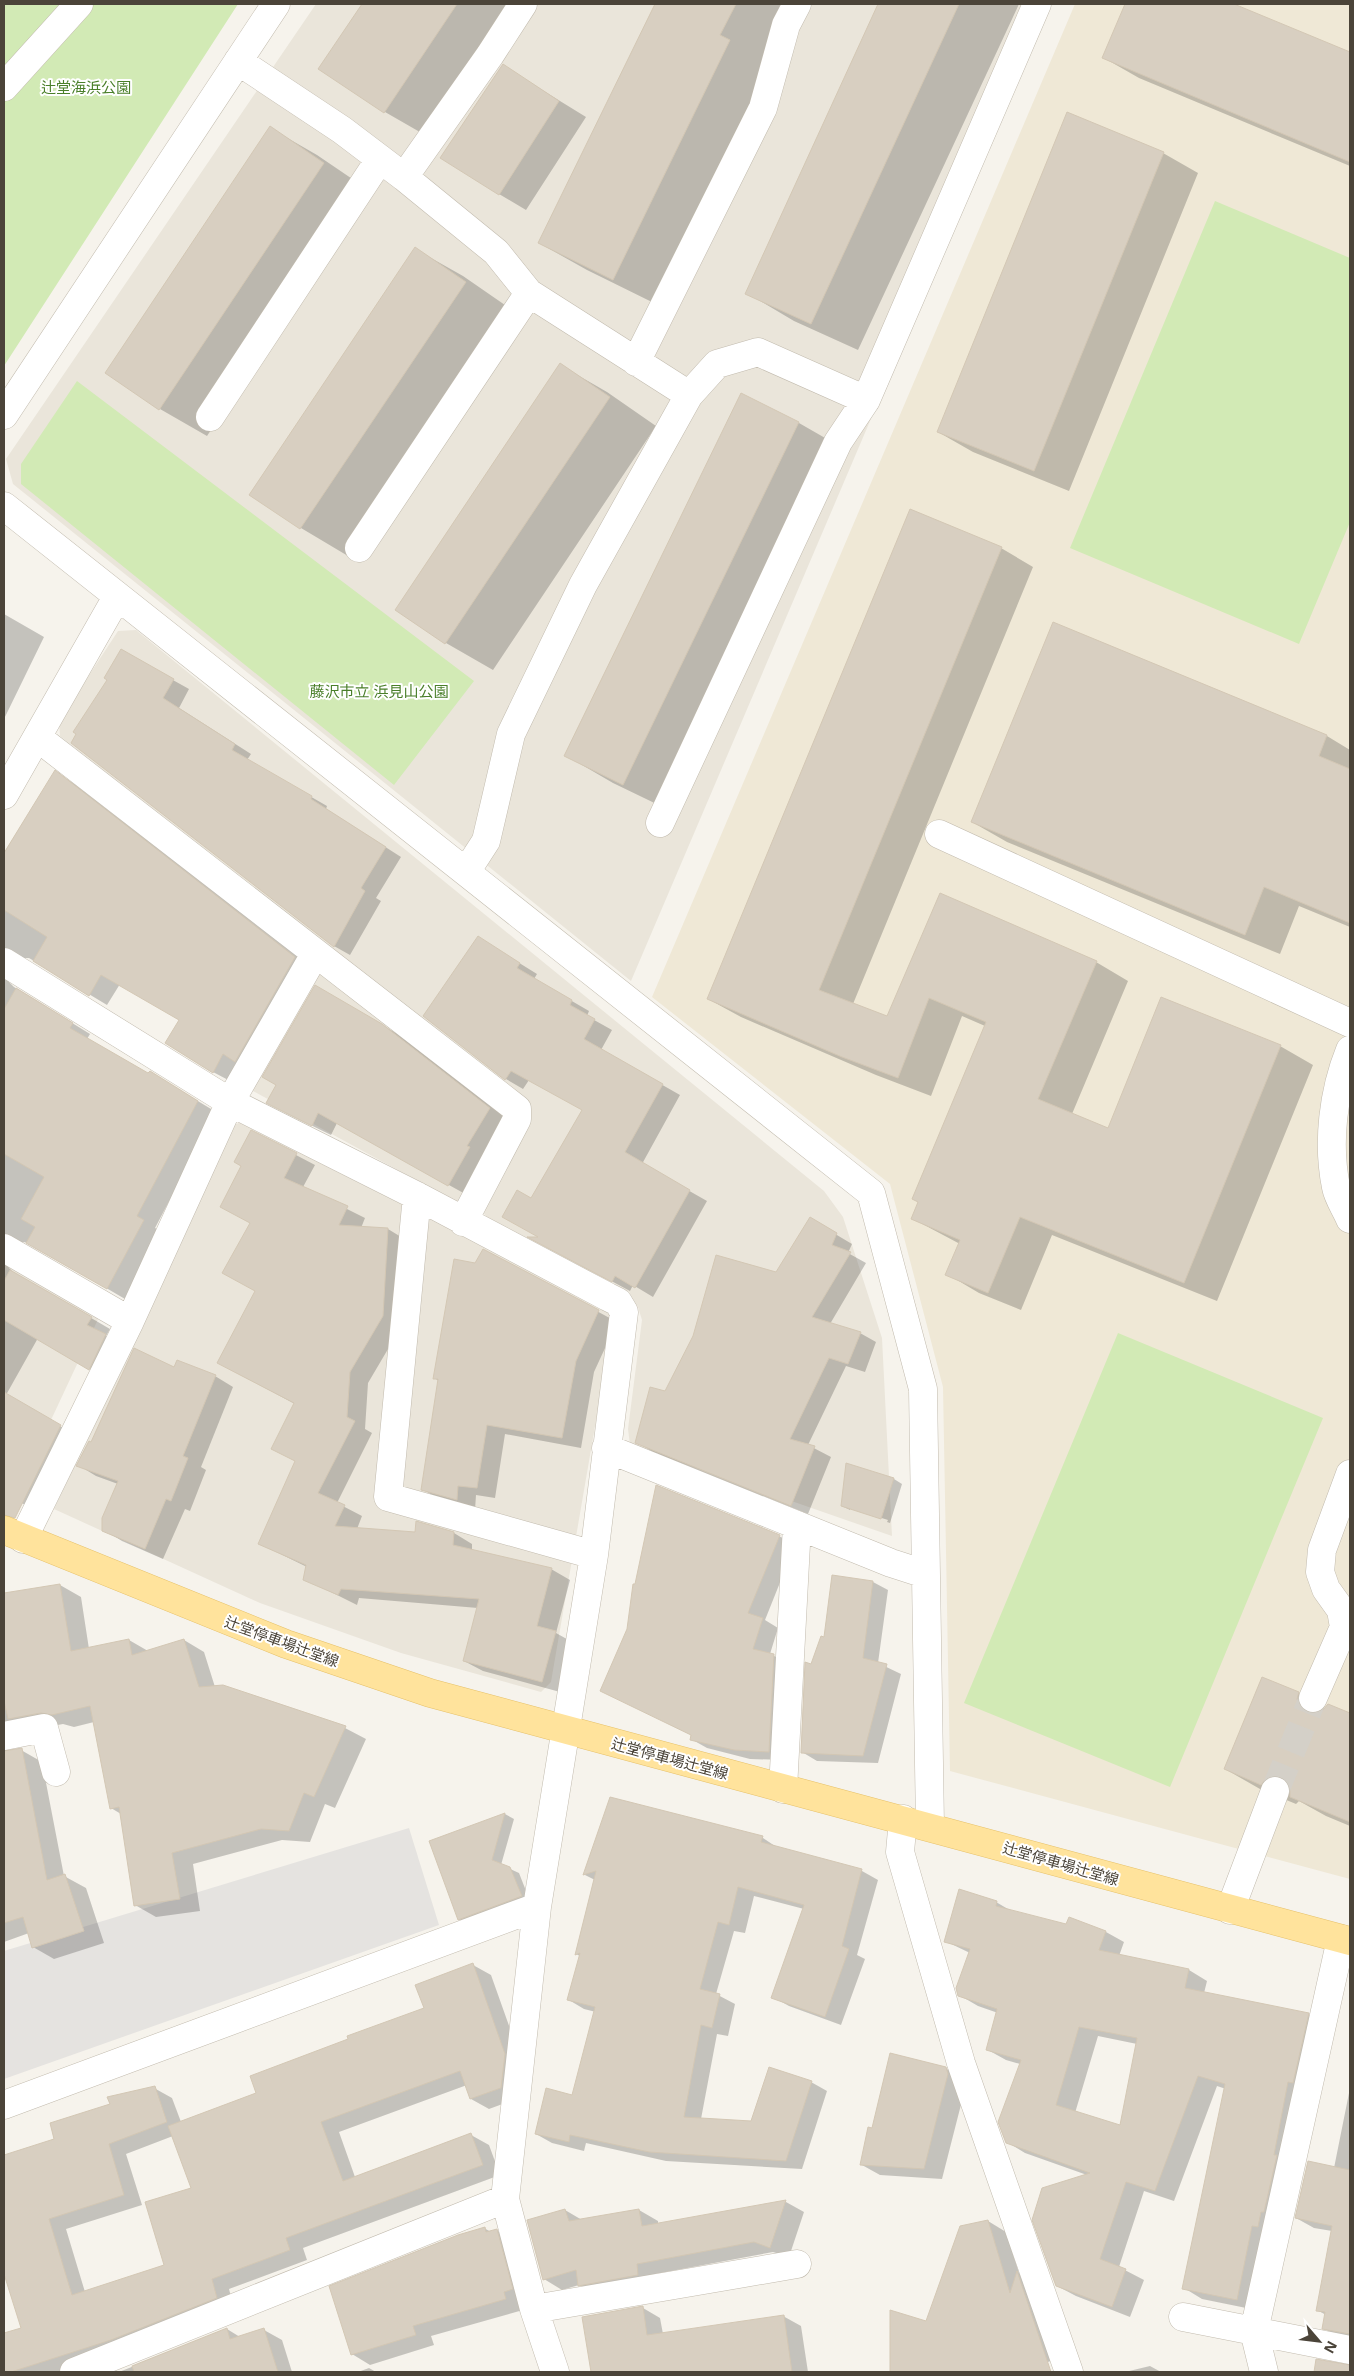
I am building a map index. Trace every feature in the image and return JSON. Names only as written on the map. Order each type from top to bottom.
[{"type":"main road","name":"辻堂停車場辻堂線","points":[[13,1534],[286,1644],[430,1693],[783,1789],[930,1826],[1230,1910],[1346,1940]]},
{"type":"street","points":[[4,87],[79,4]]},
{"type":"street","points":[[4,415],[276,4]]},
{"type":"street","points":[[404,177],[490,55],[523,4]]},
{"type":"street","points":[[636,362],[763,108],[786,25],[797,4]]},
{"type":"street","points":[[660,824],[838,442],[866,400],[1038,4]]},
{"type":"street","points":[[238,61],[342,130],[404,177],[496,252],[529,293],[689,395]]},
{"type":"street","points":[[210,417],[380,159]]},
{"type":"street","points":[[359,548],[529,293]]},
{"type":"street","points":[[466,872],[486,841],[510,734],[583,585],[689,395],[717,364],[758,352],[866,400]]},
{"type":"street","points":[[4,506],[117,598],[871,1193],[923,1389],[930,1826]]},
{"type":"street","points":[[4,795],[117,598]]},
{"type":"street","points":[[37,736],[315,954],[517,1109],[517,1119],[463,1222]]},
{"type":"street","points":[[939,834],[1350,1023]]},
{"type":"street","points":[[13,1534],[130,1321],[230,1102],[315,954]]},
{"type":"street","points":[[4,962],[230,1102],[417,1196],[463,1222],[618,1302],[624,1312],[594,1555],[537,1907],[504,2199],[534,2309],[555,2372]]},
{"type":"street","points":[[1350,1050],[1343,1068],[1331,1140],[1336,1189],[1350,1219]]},
{"type":"street","points":[[417,1196],[388,1497],[594,1555]]},
{"type":"street","points":[[4,1248],[130,1321]]},
{"type":"street","points":[[606,1448],[891,1563],[925,1574]]},
{"type":"street","points":[[1313,1698],[1344,1627],[1340,1610],[1326,1589],[1320,1572],[1322,1550],[1350,1474]]},
{"type":"street","points":[[783,1789],[797,1525]]},
{"type":"street","points":[[4,1736],[44,1728],[56,1772]]},
{"type":"street","points":[[1230,1910],[1275,1790]]},
{"type":"street","points":[[903,1820],[900,1852],[961,2062],[1069,2372]]},
{"type":"street","points":[[4,2105],[537,1907]]},
{"type":"street","points":[[1264,2372],[1254,2331],[1346,1940]]},
{"type":"street","points":[[74,2372],[504,2199]]},
{"type":"street","points":[[534,2309],[797,2264]]},
{"type":"street","points":[[1184,2317],[1350,2350]]},
{"type":"shaded area","points":[[316,4],[1048,4],[631,981],[13,484],[6,459]]},
{"type":"shaded area","points":[[1075,4],[1350,4],[1350,1879],[950,1771],[943,1387],[890,1184],[652,997]]},
{"type":"shaded area","points":[[136,630],[824,1191],[843,1217],[882,1338],[892,1536],[630,1445],[628,1429],[642,1320],[638,1307],[629,1292],[487,1217],[478,1207],[527,1108],[60,736],[59,721],[118,631]]},
{"type":"shaded area","points":[[320,971],[506,1117],[458,1203],[253,1091],[248,1078]]},
{"type":"shaded area","points":[[242,1122],[427,1215],[614,1316],[551,1682],[541,1692],[401,1653],[260,1603],[54,1509],[233,1125]]},
{"type":"shaded area","points":[[4,1259],[101,1313],[15,1497],[4,1492]]},
{"type":"shaded area","points":[[409,1828],[439,1925],[4,2079],[4,1951]]},
{"type":"green space","name":"辻堂海浜公園","points":[[4,4],[238,4],[4,366]]},
{"type":"green space","points":[[1215,201],[1350,258],[1350,522],[1299,644],[1070,548]]},
{"type":"green space","name":"藤沢市立 浜見山公園","points":[[77,381],[474,681],[394,785],[21,484],[21,464]]},
{"type":"green space","points":[[1118,1333],[1323,1418],[1170,1787],[964,1703]]},
{"type":"building","points":[[362,4],[457,4],[384,113],[318,69]]},
{"type":"building","points":[[655,4],[736,4],[720,35],[730,40],[613,280],[538,243]]},
{"type":"building","points":[[878,4],[959,4],[811,324],[745,294]]},
{"type":"building","points":[[1125,4],[1234,4],[1350,52],[1350,162],[1102,58]]},
{"type":"building","points":[[503,64],[559,101],[499,195],[440,158]]},
{"type":"building","points":[[1067,112],[1164,152],[1034,471],[937,432]]},
{"type":"building","points":[[270,126],[324,163],[159,410],[105,373]]},
{"type":"building","points":[[415,247],[466,282],[300,529],[249,495]]},
{"type":"building","points":[[560,363],[610,397],[445,644],[395,610]]},
{"type":"building","points":[[741,393],[799,422],[623,785],[564,756]]},
{"type":"building","points":[[910,509],[1002,547],[819,990],[887,1016],[940,893],[1097,961],[1038,1099],[1108,1128],[1161,997],[1281,1045],[1184,1283],[1020,1217],[988,1293],[945,1275],[960,1240],[911,1219],[918,1202],[912,1199],[986,1022],[929,998],[898,1078],[842,1057],[707,999]]},
{"type":"building","points":[[1053,622],[1327,735],[1319,756],[1350,769],[1350,923],[1264,887],[1245,935],[971,822]]},
{"type":"building","points":[[121,649],[174,679],[163,698],[235,744],[232,750],[312,796],[311,799],[386,847],[361,888],[365,891],[334,947],[71,743],[76,734],[73,732],[107,680],[104,678]]},
{"type":"building","points":[[55,770],[295,957],[235,1062],[223,1054],[213,1073],[165,1043],[179,1020],[101,975],[89,996],[33,961],[47,937],[4,910],[4,853]]},
{"type":"building","points":[[478,936],[520,963],[517,968],[572,1000],[570,1005],[595,1019],[584,1039],[663,1084],[625,1152],[690,1190],[635,1288],[615,1276],[612,1282],[527,1237],[538,1237],[502,1217],[517,1190],[531,1198],[582,1110],[511,1071],[505,1080],[423,1016]]},
{"type":"building","points":[[315,985],[382,1024],[490,1108],[467,1146],[470,1147],[448,1186],[318,1113],[312,1126],[266,1103],[276,1085],[262,1077]]},
{"type":"building","points":[[16,988],[73,1023],[70,1028],[148,1073],[150,1071],[198,1101],[137,1216],[144,1220],[107,1289],[26,1243],[35,1227],[21,1219],[44,1177],[4,1154],[4,1009]]},
{"type":"building","points":[[251,1130],[297,1153],[284,1178],[348,1206],[339,1225],[388,1228],[383,1316],[350,1372],[347,1417],[355,1421],[318,1493],[345,1505],[335,1526],[415,1532],[416,1521],[454,1532],[453,1545],[552,1568],[537,1626],[556,1631],[542,1682],[463,1661],[479,1599],[341,1589],[338,1595],[303,1580],[306,1565],[258,1544],[295,1461],[271,1449],[294,1403],[217,1363],[255,1291],[222,1273],[250,1223],[220,1207],[241,1166],[234,1162]]},
{"type":"building","points":[[810,1217],[837,1233],[832,1245],[851,1252],[812,1317],[861,1332],[848,1364],[829,1358],[790,1439],[815,1446],[791,1506],[635,1443],[650,1387],[665,1391],[693,1336],[716,1255],[776,1272]]},
{"type":"building","points":[[483,1249],[599,1310],[576,1361],[562,1438],[487,1425],[477,1488],[458,1486],[457,1500],[421,1490],[438,1379],[433,1379],[454,1259],[475,1263]]},
{"type":"building","points":[[10,1270],[92,1317],[87,1325],[106,1334],[89,1370],[4,1320],[4,1281]]},
{"type":"building","points":[[134,1348],[174,1367],[177,1360],[216,1375],[183,1456],[188,1458],[171,1501],[166,1499],[145,1549],[102,1531],[102,1518],[118,1481],[76,1466],[89,1441],[91,1442]]},
{"type":"building","points":[[4,1392],[61,1425],[15,1518],[4,1515]]},
{"type":"building","points":[[846,1463],[894,1478],[881,1519],[841,1506]]},
{"type":"building","points":[[656,1485],[780,1535],[748,1613],[763,1618],[753,1649],[774,1654],[769,1752],[734,1750],[690,1740],[691,1735],[600,1691],[627,1629],[633,1584],[635,1584]]},
{"type":"building","points":[[832,1575],[873,1581],[863,1658],[887,1664],[863,1756],[801,1753],[805,1662],[811,1664],[821,1636],[824,1637]]},
{"type":"building","points":[[60,1584],[71,1651],[129,1639],[132,1655],[184,1639],[199,1687],[223,1685],[346,1726],[314,1797],[304,1793],[289,1831],[261,1829],[172,1853],[180,1899],[134,1906],[119,1807],[110,1809],[90,1706],[52,1715],[41,1713],[8,1719],[4,1701],[4,1593]]},
{"type":"building","points":[[1262,1677],[1299,1692],[1297,1699],[1300,1707],[1307,1712],[1315,1713],[1322,1711],[1328,1704],[1350,1713],[1350,1822],[1290,1797],[1290,1788],[1287,1781],[1281,1777],[1272,1776],[1261,1785],[1224,1769]]},
{"type":"building","points":[[22,1748],[47,1880],[65,1874],[84,1931],[32,1948],[23,1917],[4,1923],[4,1751]]},
{"type":"building","points":[[610,1797],[763,1836],[761,1842],[862,1869],[842,1946],[849,1949],[825,2017],[771,1998],[804,1905],[738,1887],[729,1925],[718,1922],[700,1989],[720,1994],[712,2028],[701,2025],[684,2117],[751,2121],[769,2067],[812,2081],[786,2161],[649,2152],[570,2135],[569,2142],[535,2134],[546,2088],[572,2095],[595,2007],[567,2000],[580,1953],[575,1955],[596,1871],[583,1875]]},
{"type":"building","points":[[505,1813],[492,1860],[510,1867],[522,1896],[458,1920],[429,1841]]},
{"type":"building","points":[[959,1889],[997,1901],[996,1906],[1066,1924],[1069,1917],[1106,1931],[1099,1950],[1189,1969],[1185,1988],[1309,2013],[1293,2083],[1288,2082],[1274,2155],[1277,2155],[1264,2212],[1261,2212],[1258,2227],[1252,2226],[1237,2300],[1182,2289],[1225,2084],[1198,2076],[1155,2191],[1126,2182],[1100,2259],[1126,2269],[1112,2307],[1056,2286],[1032,2220],[1042,2188],[1090,2173],[1006,2143],[998,2122],[1021,2060],[986,2050],[997,2009],[958,1996],[956,1988],[970,1949],[944,1942]],"holes":[[[1079,2027],[1137,2038],[1120,2125],[1056,2105]]]},
{"type":"building","points":[[473,1963],[505,2054],[501,2088],[470,2099],[460,2071],[321,2122],[343,2181],[471,2133],[483,2165],[286,2238],[290,2250],[212,2279],[217,2298],[111,2340],[11,2372],[4,2372],[4,2333],[21,2328],[4,2274],[4,2155],[54,2139],[50,2123],[110,2104],[107,2097],[155,2086],[167,2122],[109,2144],[124,2195],[49,2219],[72,2295],[164,2265],[145,2202],[191,2188],[168,2126],[256,2093],[250,2076],[348,2039],[347,2036],[424,2008],[415,1985]]},
{"type":"building","points":[[890,2053],[946,2067],[948,2074],[924,2169],[860,2165],[868,2127],[872,2128]]},
{"type":"building","points":[[1308,2161],[1350,2170],[1350,2334],[1322,2329],[1325,2312],[1316,2311],[1332,2226],[1295,2218]]},
{"type":"building","points":[[786,2200],[770,2248],[754,2242],[637,2264],[638,2275],[578,2286],[576,2270],[543,2280],[527,2220],[565,2209],[569,2221],[639,2209],[642,2226]]},
{"type":"building","points":[[988,2220],[1010,2293],[1017,2271],[1051,2372],[890,2372],[890,2310],[926,2321],[960,2226]]},
{"type":"building","points":[[485,2227],[486,2232],[497,2229],[513,2289],[504,2292],[506,2299],[413,2326],[416,2335],[351,2355],[329,2286],[458,2235]]},
{"type":"building","points":[[643,2306],[647,2335],[784,2315],[792,2372],[591,2372],[582,2317]]},
{"type":"building","points":[[227,2328],[230,2339],[264,2328],[278,2372],[134,2372],[132,2366]]},
{"type":"building","points":[[1316,2359],[1350,2365],[1350,2372],[1314,2372]]},
{"type":"tunnel","points":[[1275,1791],[1313,1698]]}]
